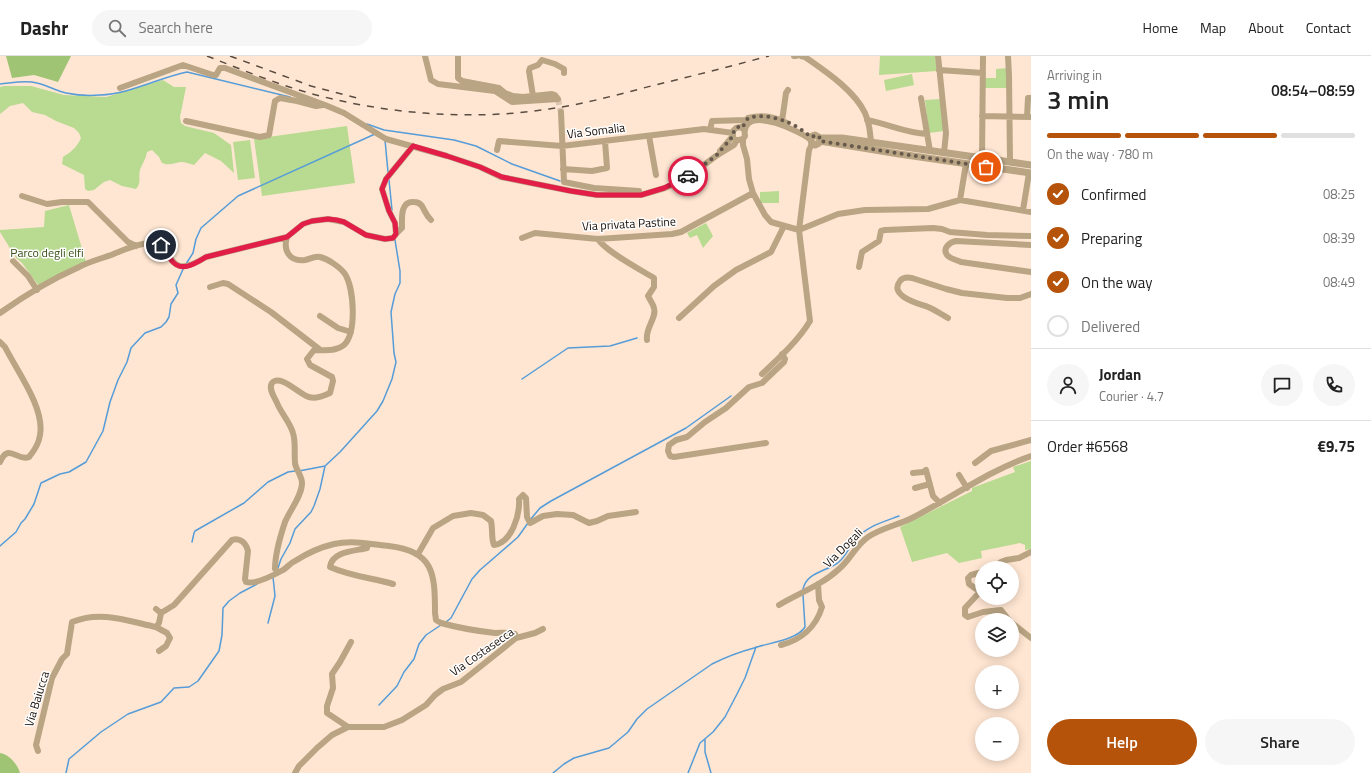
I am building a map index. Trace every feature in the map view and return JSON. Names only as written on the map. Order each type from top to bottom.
[{"type":"street","points":[[425,56],[431,80],[438,84],[495,91],[512,102],[558,99],[552,94],[513,96],[505,93],[499,88],[462,81],[458,78],[458,56]]},
{"type":"street","points":[[801,56],[832,77],[844,87],[860,105],[870,129],[870,146]]},
{"type":"street","points":[[938,56],[946,133],[944,153]]},
{"type":"street","points":[[982,166],[983,56]]},
{"type":"street","points":[[1008,56],[1010,162]]},
{"type":"street","points":[[533,96],[528,71],[530,68],[538,65],[542,60],[555,64],[564,69],[564,73]]},
{"type":"street","points":[[120,88],[183,66],[213,75],[216,75],[220,68],[225,68],[344,113],[386,139],[447,156],[480,167],[502,177],[597,195],[641,195],[664,188],[685,178],[716,156],[735,138]]},
{"type":"street","points":[[939,70],[983,73]]},
{"type":"street","points":[[782,120],[786,93],[788,90]]},
{"type":"street","points":[[186,121],[260,137],[269,135],[276,101],[280,98],[316,106],[325,105]]},
{"type":"street","points":[[921,98],[930,151]]},
{"type":"street","points":[[982,116],[1029,117],[1028,98],[1031,98]]},
{"type":"street","points":[[561,112],[564,182],[594,188],[636,191],[664,188]]},
{"type":"street","points":[[747,120],[743,129],[745,136],[735,138],[707,130],[712,121],[747,120],[748,118],[756,116],[765,116],[782,120],[795,126],[811,140]]},
{"type":"street","points":[[867,120],[902,130],[927,134]]},
{"type":"street","points":[[743,129],[752,121],[768,121],[803,134],[818,144],[820,139],[870,146],[966,164],[1030,170]]},
{"type":"street","points":[[743,129],[736,128],[735,138],[747,159],[749,179],[753,193],[771,222],[784,226],[799,230],[838,214],[864,210],[928,209],[960,200],[1031,212]]},
{"type":"street","name":"Via Somalia","points":[[497,150],[499,141],[562,146],[707,130]]},
{"type":"street","points":[[649,136],[656,175]]},
{"type":"street","points":[[762,374],[806,328],[810,321],[799,230],[811,140]]},
{"type":"street","points":[[563,168],[592,171],[606,168],[605,141]]},
{"type":"street","points":[[396,234],[395,223],[389,211],[382,189],[386,179],[413,146]]},
{"type":"street","points":[[870,146],[930,151],[1010,162],[1030,170]]},
{"type":"street","points":[[960,200],[966,164]]},
{"type":"street","points":[[1023,210],[1030,170]]},
{"type":"street","name":"Via privata Pastine","points":[[522,238],[535,233],[598,239],[672,234],[681,232],[753,193]]},
{"type":"street","points":[[22,196],[47,204],[62,202],[88,202],[128,242],[136,246]]},
{"type":"street","points":[[0,313],[78,267],[136,246],[149,243],[158,243],[164,248],[173,262],[177,265],[185,267],[195,264],[206,257],[287,237],[303,224],[312,221],[328,219],[344,222],[366,235],[385,239],[393,238],[402,228],[402,211],[404,205],[410,202],[416,202],[421,206],[425,214],[431,220]]},
{"type":"street","points":[[679,318],[714,286],[736,270],[771,252],[784,226]]},
{"type":"street","points":[[859,266],[862,252],[879,241],[881,231],[885,230],[934,228],[950,232],[1031,236]]},
{"type":"street","points":[[278,572],[275,569],[275,563],[278,546],[286,521],[300,491],[302,483],[295,463],[296,445],[293,431],[280,411],[271,390],[272,382],[281,380],[302,395],[309,397],[316,398],[330,393],[333,381],[332,376],[310,366],[308,358],[314,350],[330,351],[345,344],[351,332],[352,305],[345,274],[335,265],[320,257],[312,257],[304,260],[293,259],[288,255],[285,247],[287,237]]},
{"type":"street","points":[[598,239],[617,255],[654,278],[654,287],[648,296],[655,309],[648,329],[648,340]]},
{"type":"street","points":[[1031,245],[956,241],[950,242],[947,246],[946,252],[952,259],[961,262],[1031,272]]},
{"type":"street","points":[[13,261],[28,276],[37,290]]},
{"type":"street","points":[[948,318],[928,307],[906,299],[900,293],[898,288],[901,279],[906,277],[912,278],[962,293],[1007,298],[1020,298],[1031,294]]},
{"type":"street","points":[[210,287],[223,283],[228,284],[271,312],[320,350]]},
{"type":"street","points":[[320,316],[338,328],[351,332]]},
{"type":"street","points":[[0,342],[34,399],[41,430],[38,442],[29,457],[24,458],[13,453],[8,453],[4,455],[0,462]]},
{"type":"street","points":[[766,443],[674,456],[670,456],[668,451],[669,445],[676,440],[687,437],[705,422],[726,408],[749,387],[762,382],[784,362],[785,359],[782,354]]},
{"type":"street","points":[[975,463],[991,451],[1031,440]]},
{"type":"street","name":"Via Dogali","points":[[780,605],[795,595],[828,578],[841,568],[866,538],[877,531],[910,519],[1007,464],[1031,456]]},
{"type":"street","points":[[913,473],[924,472],[926,470],[933,496],[940,503]]},
{"type":"street","points":[[959,475],[967,488]]},
{"type":"street","points":[[915,488],[930,484]]},
{"type":"street","points":[[418,554],[433,528],[453,516],[471,513],[483,515],[491,521],[493,530],[492,540],[494,545],[500,544],[509,534],[517,520],[520,509],[519,499],[523,495],[526,498],[527,517],[530,523],[543,516],[557,514],[573,515],[589,523],[608,516],[636,512]]},
{"type":"street","points":[[158,651],[166,646],[170,638],[167,633],[156,627],[160,623],[159,611],[174,605],[232,540],[235,539],[240,540],[247,546],[248,551],[245,579],[246,582],[249,583],[267,578],[283,570],[294,562],[334,544],[352,542],[407,549],[418,554],[427,562],[431,571],[436,620],[451,626],[497,633],[507,632],[515,634],[516,638]]},
{"type":"street","points":[[368,544],[368,548],[348,551],[337,556],[330,563],[330,567],[363,578],[393,584]]},
{"type":"street","points":[[1006,561],[1019,558],[1031,552]]},
{"type":"street","points":[[975,574],[968,578],[969,584],[975,587]]},
{"type":"street","points":[[781,645],[792,642],[802,636],[820,617],[822,607],[819,600],[818,584]]},
{"type":"street","points":[[975,596],[964,608],[965,615],[968,617],[975,615]]},
{"type":"street","points":[[981,613],[1001,610],[1003,613]]},
{"type":"street","name":"Via Baiucca","points":[[38,751],[36,745],[47,696],[52,678],[67,654],[72,622],[83,618],[107,616],[156,627]]},
{"type":"street","name":"Via Costasecca","points":[[295,773],[299,766],[332,735],[348,727],[384,727],[402,720],[426,705],[443,688],[461,682],[516,638],[535,633],[543,629]]},
{"type":"street","points":[[1019,629],[1031,638]]},
{"type":"street","points":[[348,727],[327,713],[327,709],[333,688],[332,674],[351,642]]},
{"type":"green space","points":[[6,56],[71,56],[58,82],[34,75],[12,78]]},
{"type":"green space","points":[[880,56],[935,56],[937,71],[879,75]]},
{"type":"green space","points":[[1008,68],[1008,88],[984,88],[984,78],[996,78],[996,69]]},
{"type":"green space","points":[[912,74],[914,85],[886,91],[884,80]]},
{"type":"green space","points":[[163,80],[174,87],[186,87],[180,117],[181,123],[185,126],[214,133],[231,145],[234,173],[221,161],[205,153],[194,165],[181,162],[167,164],[162,163],[159,157],[152,150],[147,152],[140,170],[139,182],[136,189],[122,186],[110,180],[104,182],[94,190],[88,191],[85,189],[84,175],[62,164],[63,157],[74,149],[81,138],[79,133],[74,128],[45,115],[32,112],[23,103],[10,106],[0,114],[0,87],[4,86],[31,86],[64,95],[106,97]]},
{"type":"green space","points":[[941,99],[944,131],[929,133],[925,100]]},
{"type":"green space","points":[[347,126],[355,183],[262,196],[254,139]]},
{"type":"green space","points":[[250,140],[255,178],[238,180],[233,142]]},
{"type":"green space","points":[[779,191],[779,203],[760,203],[760,192]]},
{"type":"green space","name":"Parco degli elfi","points":[[69,205],[86,262],[38,285],[22,263],[16,258],[0,230],[44,227],[45,211]]},
{"type":"green space","points":[[706,223],[713,236],[703,248],[697,235],[690,238],[687,233]]},
{"type":"green space","points":[[1031,461],[1031,549],[1025,550],[1025,545],[1020,543],[981,551],[982,558],[959,563],[947,553],[912,562],[900,527],[972,491],[972,488],[1015,472],[1013,467]]},
{"type":"green space","points":[[0,753],[7,755],[13,760],[20,773],[0,773]]},
{"type":"waterway","points":[[0,84],[32,82],[66,93],[96,95],[122,92],[187,72],[290,97]]},
{"type":"waterway","points":[[367,124],[384,130],[454,140],[476,146],[512,164],[560,181]]},
{"type":"waterway","points":[[186,264],[193,253],[196,239],[201,228],[238,196],[375,134]]},
{"type":"waterway","points":[[385,140],[388,172]]},
{"type":"waterway","points":[[389,180],[392,210]]},
{"type":"waterway","points":[[278,568],[295,529],[311,512],[314,506],[320,489],[325,466],[340,452],[377,411],[392,379],[396,362],[391,312],[395,294],[400,283],[400,271],[395,240]]},
{"type":"waterway","points":[[0,546],[16,532],[25,519],[34,504],[41,483],[60,474],[69,472],[86,462],[103,431],[110,402],[118,380],[127,362],[131,348],[145,333],[161,327],[166,322],[169,317],[171,304],[178,293],[176,285],[184,267]]},
{"type":"waterway","points":[[522,379],[568,348],[610,346],[637,338]]},
{"type":"waterway","points":[[530,520],[540,508],[551,501],[686,428],[731,396]]},
{"type":"waterway","points":[[299,471],[325,466]]},
{"type":"waterway","points":[[192,542],[195,531],[244,503],[268,482],[288,472],[295,471]]},
{"type":"waterway","points":[[803,589],[808,579],[839,562],[855,540],[865,531],[899,516]]},
{"type":"waterway","points":[[446,622],[451,618],[472,579],[480,570],[518,537],[528,523]]},
{"type":"waterway","points":[[268,623],[275,596],[273,577]]},
{"type":"waterway","points":[[66,773],[69,759],[101,732],[128,714],[161,702],[174,688],[189,687],[198,681],[219,651],[222,635],[223,608],[229,601],[240,593],[257,584]]},
{"type":"waterway","points":[[553,773],[574,758],[609,748],[628,732],[637,719],[647,709],[712,664],[738,653],[796,635],[805,627],[803,595]]},
{"type":"waterway","points":[[379,705],[397,686],[404,672],[414,659],[419,644],[426,635],[441,625]]},
{"type":"waterway","points":[[688,773],[700,743],[713,732],[725,717],[745,678],[756,647]]},
{"type":"waterway","points":[[705,740],[705,752],[711,773]]},
{"type":"tunnel","points":[[558,99],[561,112]]},
{"type":"railway","points":[[207,56],[283,85],[338,100],[398,110],[459,115],[519,113],[576,104],[769,56]]},
{"type":"railway","points":[[230,56],[311,86],[357,98]]},
{"type":"way so far","points":[[688,176],[716,156],[733,136],[733,132],[736,128],[742,128],[748,118],[756,116],[772,117],[795,126],[811,137],[817,135],[820,138],[820,141],[986,167]]},
{"type":"route","points":[[161,245],[173,262],[177,265],[188,267],[206,257],[287,237],[303,224],[312,221],[328,219],[337,220],[344,222],[366,235],[385,239],[393,238],[396,234],[395,223],[382,193],[383,184],[413,146],[480,167],[502,177],[597,195],[641,195],[664,188],[688,176]]}]
